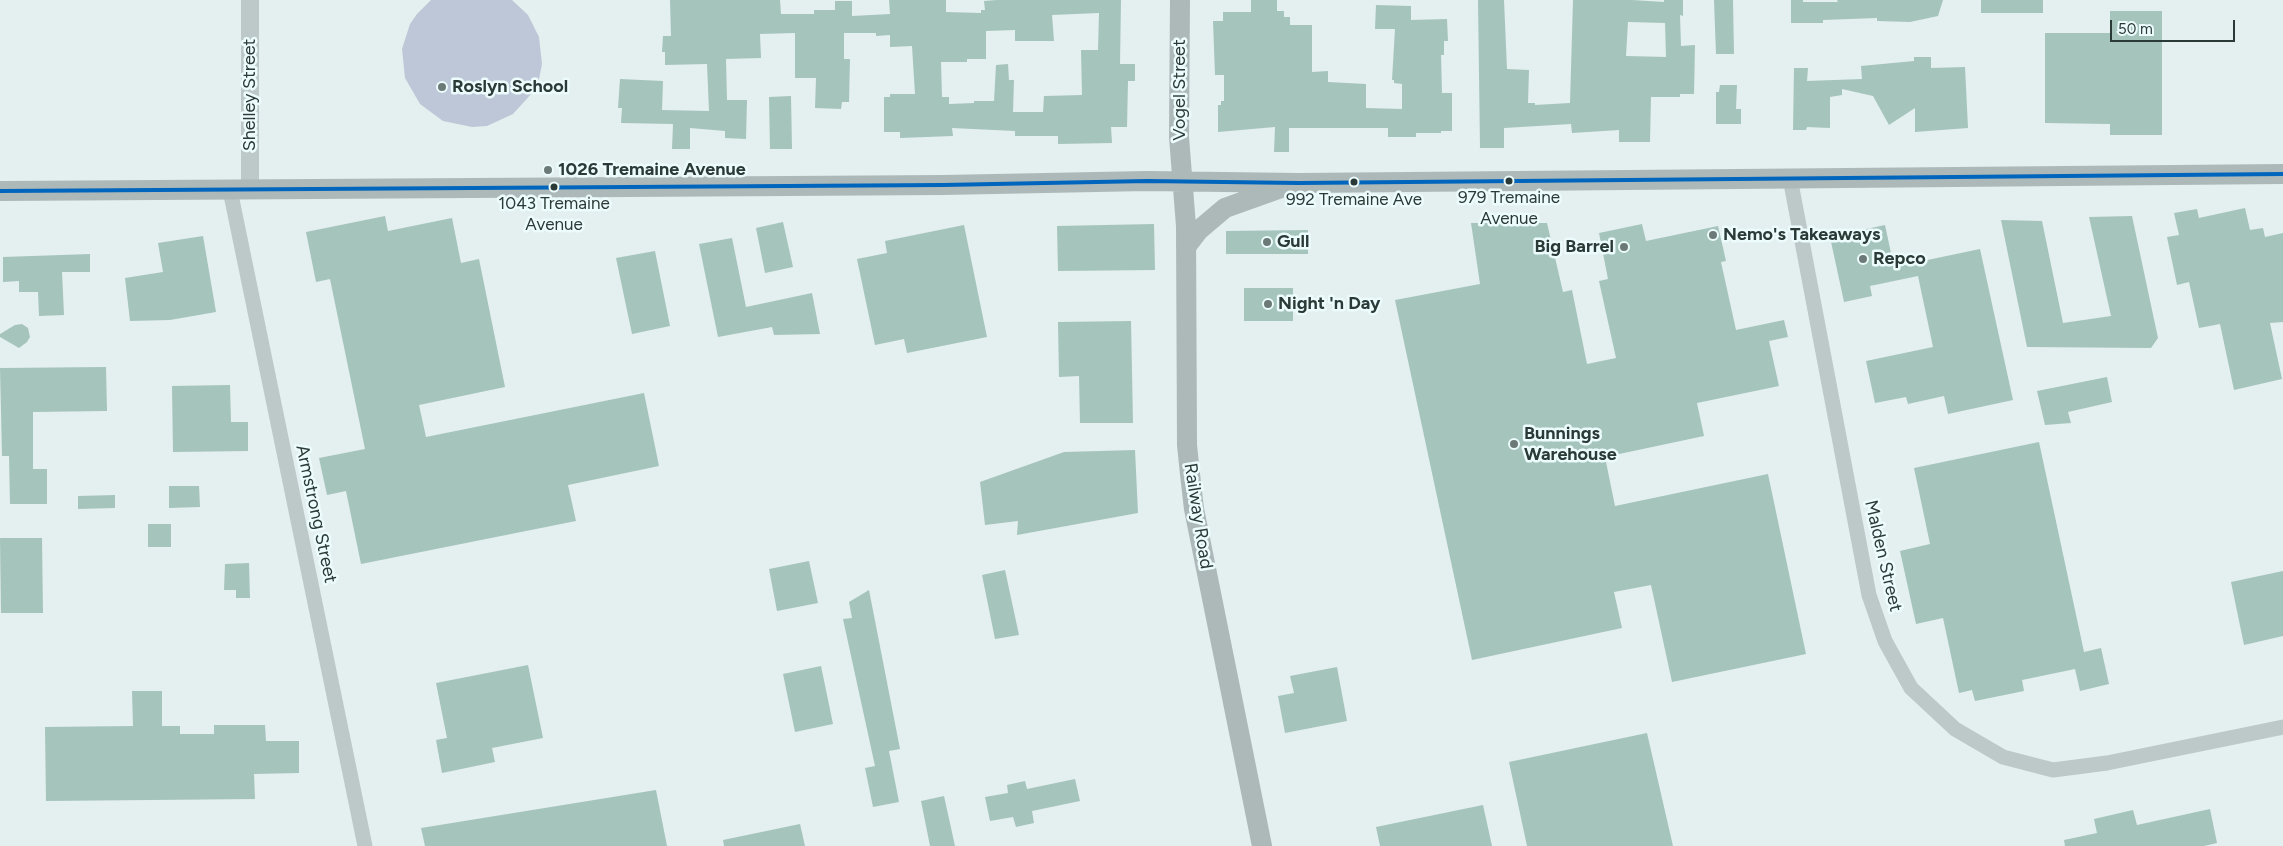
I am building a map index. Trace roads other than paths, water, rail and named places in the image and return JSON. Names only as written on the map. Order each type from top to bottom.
[{"type":"main road","name":"Vogel Street","points":[[1180,0],[1179,137],[1182,181]]},
{"type":"main road","points":[[0,191],[2283,174]]},
{"type":"main road","name":"Railway Road","points":[[1182,181],[1186,248],[1187,445],[1194,509],[1262,846]]},
{"type":"main road","points":[[1186,248],[1199,230],[1225,208],[1255,196],[1300,182]]},
{"type":"street","name":"Shelley Street","points":[[240,190],[250,0]]},
{"type":"street","name":"Malden Street","points":[[1790,178],[1869,595],[1885,642],[1911,688],[1955,730],[2003,757],[2054,770],[2107,763],[2283,727]]},
{"type":"street","name":"Armstrong Street","points":[[240,190],[365,846]]},
{"type":"place","name":"Roslyn School","points":[[442,87]]},
{"type":"place","name":"1026 Tremaine Avenue","points":[[548,170]]},
{"type":"place","name":"979 Tremaine Avenue","points":[[1509,181]]},
{"type":"place","name":"992 Tremaine Ave","points":[[1354,182]]},
{"type":"place","name":"1043 Tremaine Avenue","points":[[554,187]]},
{"type":"place","name":"Nemo's Takeaways","points":[[1713,235]]},
{"type":"place","name":"Gull","points":[[1267,242]]},
{"type":"place","name":"Big Barrel","points":[[1624,247]]},
{"type":"place","name":"Repco","points":[[1863,259]]},
{"type":"place","name":"Night 'n Day","points":[[1268,304]]},
{"type":"place","name":"Bunnings Warehouse","points":[[1514,444]]}]
